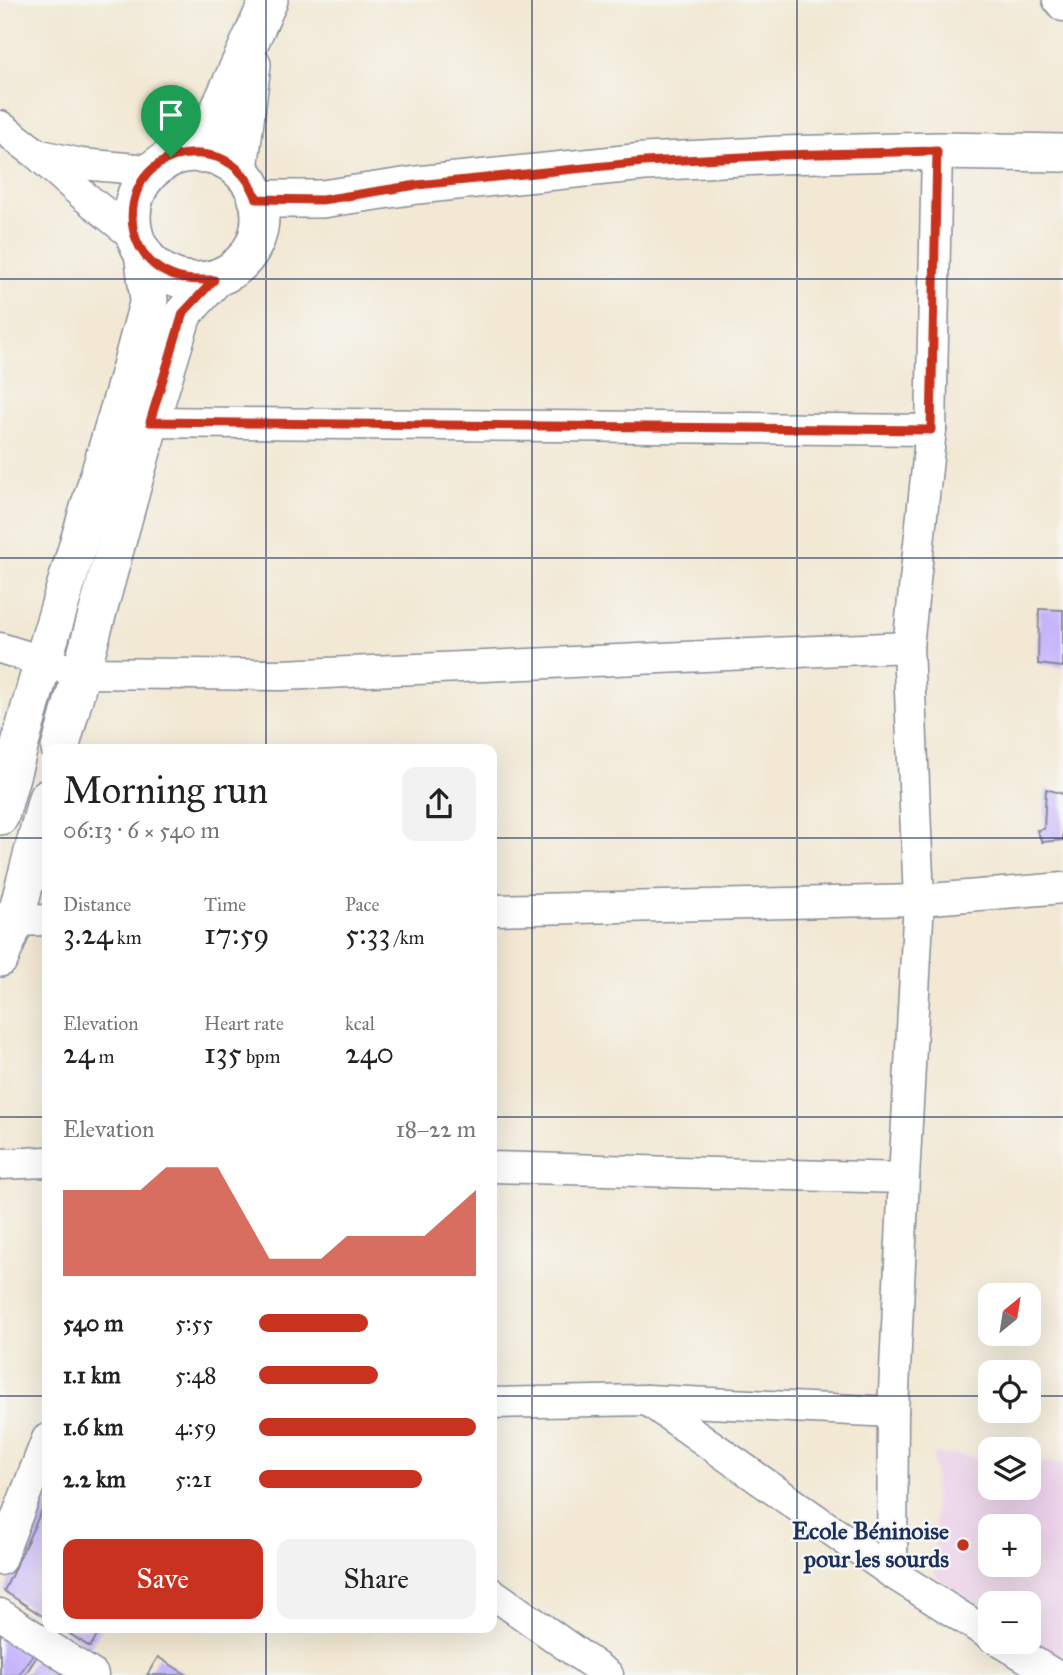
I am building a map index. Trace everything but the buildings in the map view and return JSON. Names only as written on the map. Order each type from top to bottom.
[{"type":"street","points":[[1058,0],[1063,6]]},
{"type":"street","points":[[199,154],[262,16]]},
{"type":"street","points":[[61,744],[150,422],[183,313],[214,280],[239,264],[250,252],[257,237],[252,198],[262,16]]},
{"type":"street","points":[[0,126],[37,154],[139,244],[161,270],[176,277],[214,280]]},
{"type":"street","points":[[892,1573],[894,1412],[919,900],[908,647],[931,430],[937,151]]},
{"type":"street","points":[[0,816],[149,300],[139,244],[132,224],[133,203],[140,184],[149,170],[158,163],[171,157],[199,154],[216,156],[252,198],[322,200],[417,185],[644,162],[937,151],[1063,153]]},
{"type":"street","points":[[37,154],[81,164],[149,170]]},
{"type":"street","points":[[150,422],[931,430]]},
{"type":"street","points":[[0,648],[80,673],[282,674],[908,647]]},
{"type":"street","points":[[0,958],[21,919],[42,821]]},
{"type":"street","points":[[497,910],[919,900],[1063,888]]},
{"type":"street","points":[[0,1164],[42,1162]]},
{"type":"street","points":[[497,1167],[904,1178]]},
{"type":"street","points":[[497,1403],[647,1400],[894,1412]]},
{"type":"street","points":[[647,1400],[892,1573],[978,1627]]},
{"type":"street","points":[[0,1560],[42,1452]]},
{"type":"street","points":[[497,1597],[608,1675]]},
{"type":"street","points":[[0,1614],[93,1675]]},
{"type":"street","points":[[1021,1654],[1055,1675]]},
{"type":"shaded area","name":"Ecole Béninoise pour les sourds","points":[[934,1453],[978,1457],[978,1500],[1041,1500],[1041,1462],[1063,1464],[1063,1663],[1041,1648],[1041,1591],[978,1591],[978,1606],[935,1576]]},
{"type":"place","name":"Ecole Béninoise pour les sourds","points":[[963,1545]]},
{"type":"route","points":[[937,151],[931,430],[150,422],[183,313],[214,280],[176,277],[161,270],[149,259],[135,237],[132,224],[133,203],[140,184],[149,170],[171,157],[199,154],[216,156],[239,169],[247,177],[257,199],[322,200],[417,185],[644,162],[937,151]]}]
